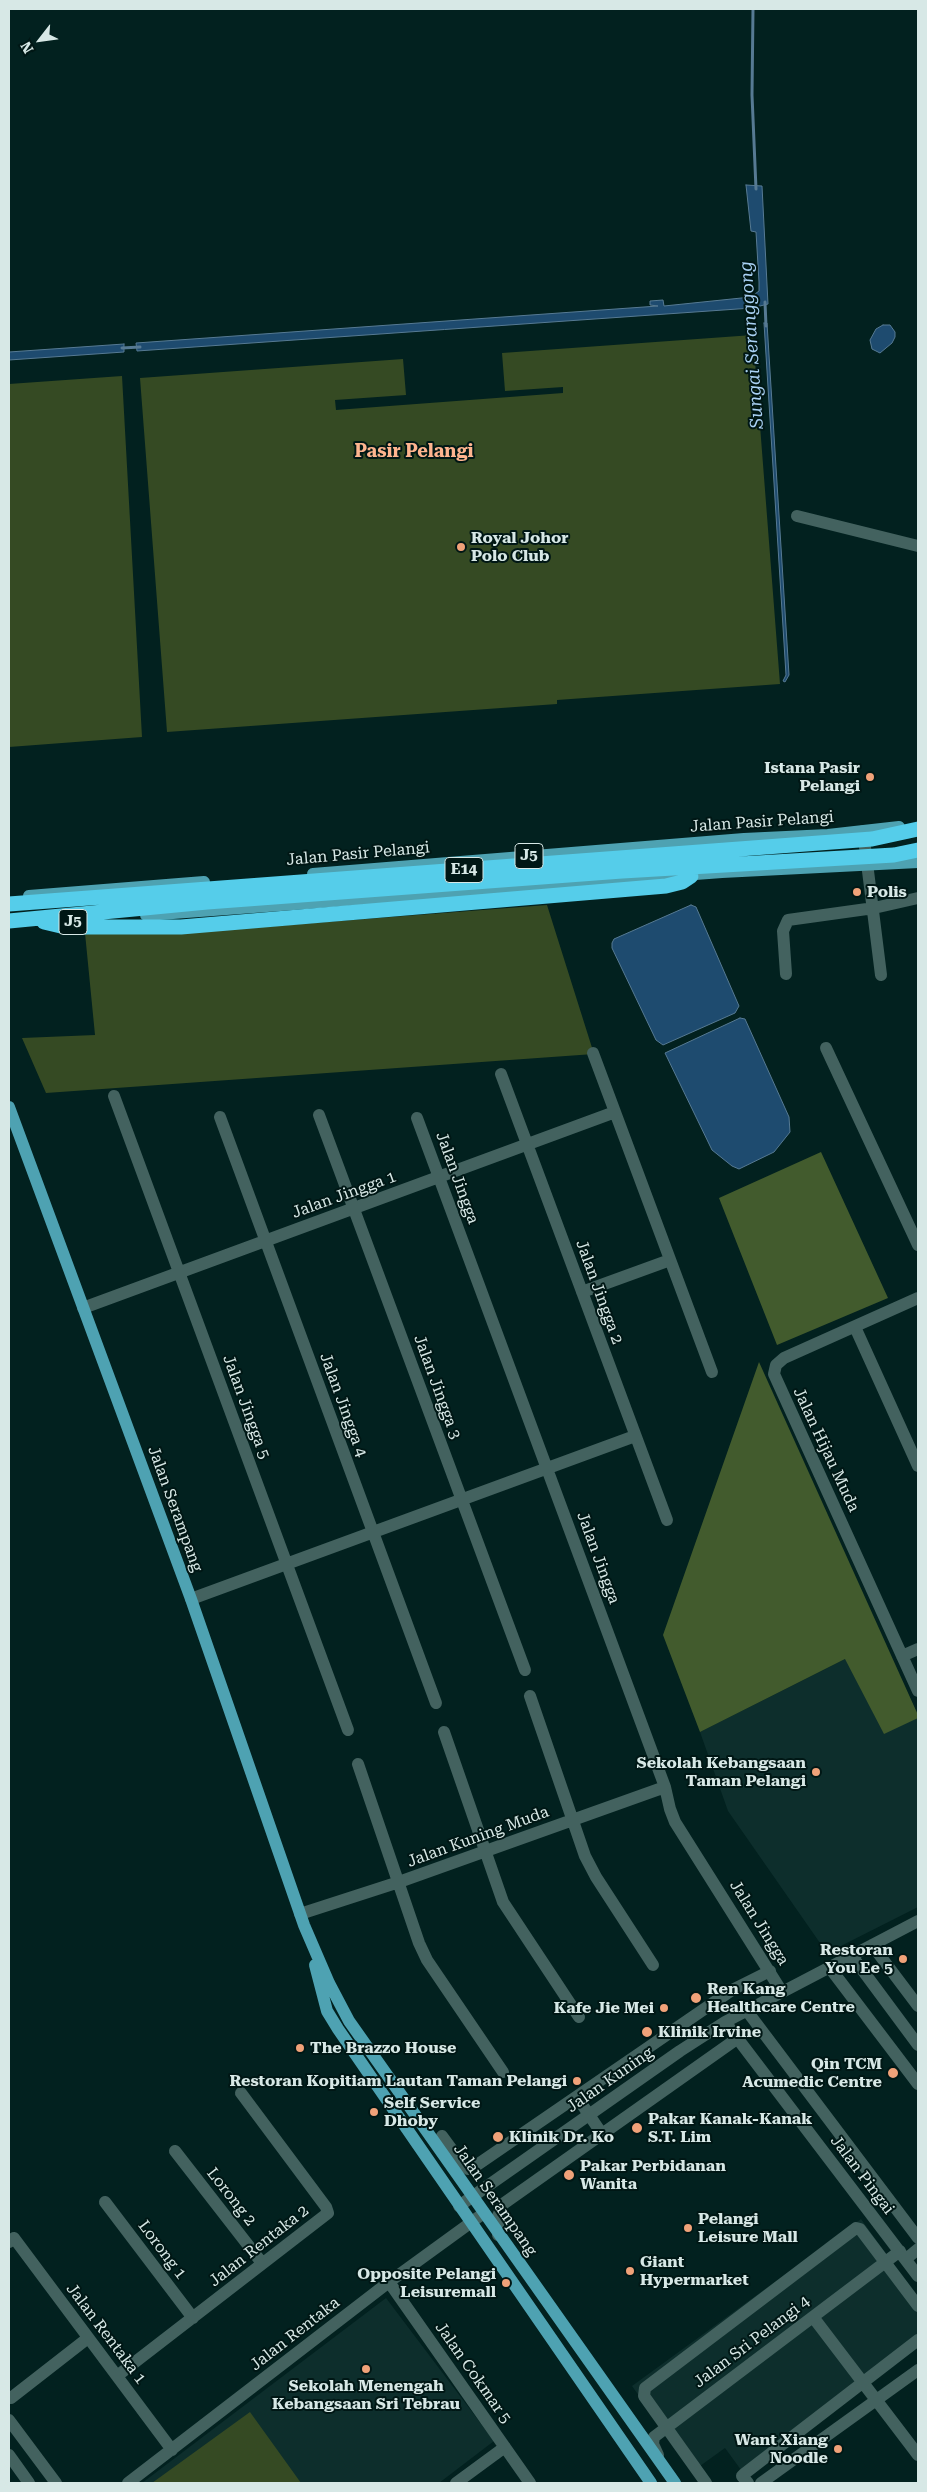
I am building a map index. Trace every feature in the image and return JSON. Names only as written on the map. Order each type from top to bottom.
[{"type":"highway","name":"E14","points":[[9,904],[872,839],[918,830]]},
{"type":"highway","name":"E14","points":[[9,920],[207,902],[622,871],[894,855],[918,850]]},
{"type":"highway","points":[[30,919],[65,927],[181,927],[666,886],[682,882],[691,876]]},
{"type":"main road","name":"Jalan Pasir Pelangi","points":[[9,899],[51,893],[863,831],[918,822]]},
{"type":"main road","name":"J5","points":[[9,927],[346,900],[918,862]]},
{"type":"main road","name":"Jalan Serampang","points":[[9,1107],[191,1599],[302,1920],[327,2011],[370,2078],[651,2483]]},
{"type":"main road","name":"Jalan Serampang","points":[[302,1920],[329,1983],[349,2021],[473,2196],[498,2235],[675,2483]]},
{"type":"street","points":[[797,516],[918,546]]},
{"type":"street","points":[[863,831],[882,975]]},
{"type":"street","points":[[786,974],[783,931],[788,920],[874,908],[918,898]]},
{"type":"street","points":[[826,1048],[918,1245]]},
{"type":"street","points":[[594,1053],[712,1372]]},
{"type":"street","name":"Jalan Jingga 2","points":[[501,1074],[667,1520]]},
{"type":"street","name":"Jalan Jingga 5","points":[[114,1096],[348,1730]]},
{"type":"street","name":"Jalan Jingga 1","points":[[83,1308],[615,1112]]},
{"type":"street","name":"Jalan Jingga 3","points":[[319,1115],[524,1670]]},
{"type":"street","name":"Jalan Jingga 4","points":[[220,1118],[436,1703]]},
{"type":"street","name":"Jalan Jingga","points":[[417,1118],[665,1787],[675,1822],[782,1992]]},
{"type":"street","points":[[582,1292],[670,1260]]},
{"type":"street","name":"Jalan Hijau Muda","points":[[918,1298],[784,1358],[776,1365],[774,1374],[918,1691]]},
{"type":"street","points":[[855,1327],[918,1466]]},
{"type":"street","points":[[191,1599],[635,1436]]},
{"type":"street","points":[[902,1656],[918,1648]]},
{"type":"street","points":[[530,1696],[584,1856],[653,1966]]},
{"type":"street","points":[[444,1732],[503,1902],[579,2017]]},
{"type":"street","points":[[358,1764],[419,1943],[427,1960],[503,2072]]},
{"type":"street","name":"Jalan Kuning Muda","points":[[302,1920],[399,1882],[665,1787]]},
{"type":"street","name":"Jalan Kuning","points":[[459,2206],[680,2051],[726,2022],[918,1922]]},
{"type":"street","points":[[872,1945],[918,2006]]},
{"type":"street","points":[[852,1956],[918,2044]]},
{"type":"street","points":[[830,1968],[917,2081]]},
{"type":"street","points":[[442,2136],[464,2166],[468,2168],[474,2167],[667,2033],[732,1990],[770,1971]]},
{"type":"street","points":[[747,2011],[918,2238]]},
{"type":"street","name":"Jalan Pingai","points":[[726,2022],[918,2276]]},
{"type":"street","points":[[667,2033],[680,2051]]},
{"type":"street","points":[[498,2235],[498,2216],[503,2204],[738,2038]]},
{"type":"street","name":"Jalan Rentaka 2","points":[[117,2376],[328,2213],[326,2207],[241,2093]]},
{"type":"street","points":[[577,2097],[602,2134]]},
{"type":"street","points":[[823,2151],[842,2136]]},
{"type":"street","name":"Lorong 2","points":[[175,2151],[262,2263]]},
{"type":"street","name":"Lorong 1","points":[[105,2202],[193,2318]]},
{"type":"street","name":"Jalan Rentaka","points":[[128,2483],[389,2282],[484,2213]]},
{"type":"street","points":[[706,2483],[644,2396],[645,2388],[856,2228],[860,2228],[918,2306]]},
{"type":"street","name":"Jalan Rentaka 1","points":[[11,2240],[172,2450]]},
{"type":"street","name":"Jalan Sri Pelangi 4","points":[[667,2471],[652,2439],[885,2262],[918,2249]]},
{"type":"street","name":"Jalan Cokmar 5","points":[[389,2282],[530,2483]]},
{"type":"street","points":[[813,2317],[918,2455]]},
{"type":"street","points":[[11,2398],[88,2338]]},
{"type":"street","points":[[748,2483],[742,2476],[744,2474],[918,2340]]},
{"type":"street","points":[[762,2483],[918,2370]]},
{"type":"street","points":[[9,2420],[56,2483]]},
{"type":"street","points":[[27,2445],[9,2457],[30,2483]]},
{"type":"street","points":[[456,2483],[505,2447]]},
{"type":"shaded area","name":"Sekolah Kebangsaan Taman Pelangi","points":[[883,1640],[918,1715],[918,1907],[827,1953],[728,1811],[700,1732]]},
{"type":"shaded area","points":[[861,2219],[918,2298],[918,2347],[744,2474],[725,2448],[693,2471],[632,2386]]},
{"type":"shaded area","name":"Sekolah Menengah Kebangsaan Sri Tebrau","points":[[386,2298],[494,2441],[439,2483],[142,2483]]},
{"type":"green space","name":"Royal Johor Polo Club","points":[[753,335],[780,684],[557,700],[557,704],[167,732],[140,378],[403,359],[406,395],[335,400],[336,410],[563,393],[563,387],[505,391],[502,353]]},
{"type":"green space","points":[[122,376],[142,737],[9,747],[9,384]]},
{"type":"green space","points":[[547,905],[594,1054],[46,1093],[22,1038],[95,1035],[85,933],[249,928]]},
{"type":"green space","points":[[821,1152],[888,1298],[777,1345],[719,1198]]},
{"type":"green space","points":[[759,1362],[918,1715],[918,1718],[884,1734],[845,1659],[700,1732],[663,1635]]},
{"type":"green space","points":[[250,2412],[301,2483],[152,2483]]},
{"type":"water","points":[[746,185],[762,186],[768,304],[752,308],[137,351],[136,343],[658,306],[650,305],[650,301],[663,300],[664,306],[751,297],[759,291],[759,282],[756,232],[751,231]]},
{"type":"water","points":[[764,323],[767,323],[789,675],[785,682],[783,681],[786,675]]},
{"type":"water","points":[[883,325],[890,325],[895,332],[895,337],[892,343],[880,353],[872,349],[870,340],[876,329]]},
{"type":"water","points":[[124,344],[124,352],[9,360],[9,352]]},
{"type":"water","points":[[691,905],[696,907],[739,1006],[735,1013],[663,1045],[656,1040],[612,948],[612,943],[614,939]]},
{"type":"water","points":[[740,1018],[745,1019],[789,1117],[790,1132],[774,1152],[739,1169],[732,1166],[712,1150],[665,1053]]},
{"type":"waterway","name":"Sungai Seranggong","points":[[753,9],[752,95],[756,189]]},
{"type":"waterway","name":"Sungai Seranggong","points":[[765,302],[766,326]]},
{"type":"waterway","points":[[122,348],[140,347]]},
{"type":"place","name":"Royal Johor Polo Club","points":[[461,547]]},
{"type":"place","name":"Istana Pasir Pelangi","points":[[870,777]]},
{"type":"place","name":"Polis","points":[[857,892]]},
{"type":"place","name":"Sekolah Kebangsaan Taman Pelangi","points":[[816,1772]]},
{"type":"place","name":"Restoran You Ee 5","points":[[903,1959]]},
{"type":"place","name":"Ren Kang Healthcare Centre","points":[[696,1998]]},
{"type":"place","name":"Kafe Jie Mei","points":[[664,2008]]},
{"type":"place","name":"Klinik Irvine","points":[[647,2032]]},
{"type":"place","name":"The Brazzo House","points":[[300,2048]]},
{"type":"place","name":"Qin TCM Acumedic Centre","points":[[893,2073]]},
{"type":"place","name":"Restoran Kopitiam Lautan Taman Pelangi","points":[[577,2081]]},
{"type":"place","name":"Self Service Dhoby","points":[[374,2112]]},
{"type":"place","name":"Pakar Kanak-Kanak S.T. Lim","points":[[637,2128]]},
{"type":"place","name":"Klinik Dr. Ko","points":[[498,2137]]},
{"type":"place","name":"Pakar Perbidanan Wanita","points":[[569,2175]]},
{"type":"place","name":"Pelangi Leisure Mall","points":[[688,2228]]},
{"type":"place","name":"Giant Hypermarket","points":[[630,2271]]},
{"type":"place","name":"Opposite Pelangi Leisuremall","points":[[506,2283]]},
{"type":"place","name":"Sekolah Menengah Kebangsaan Sri Tebrau","points":[[366,2369]]},
{"type":"place","name":"Want Xiang Noodle","points":[[838,2449]]},
{"type":"district","name":"Pasir Pelangi","points":[[414,452]]}]
